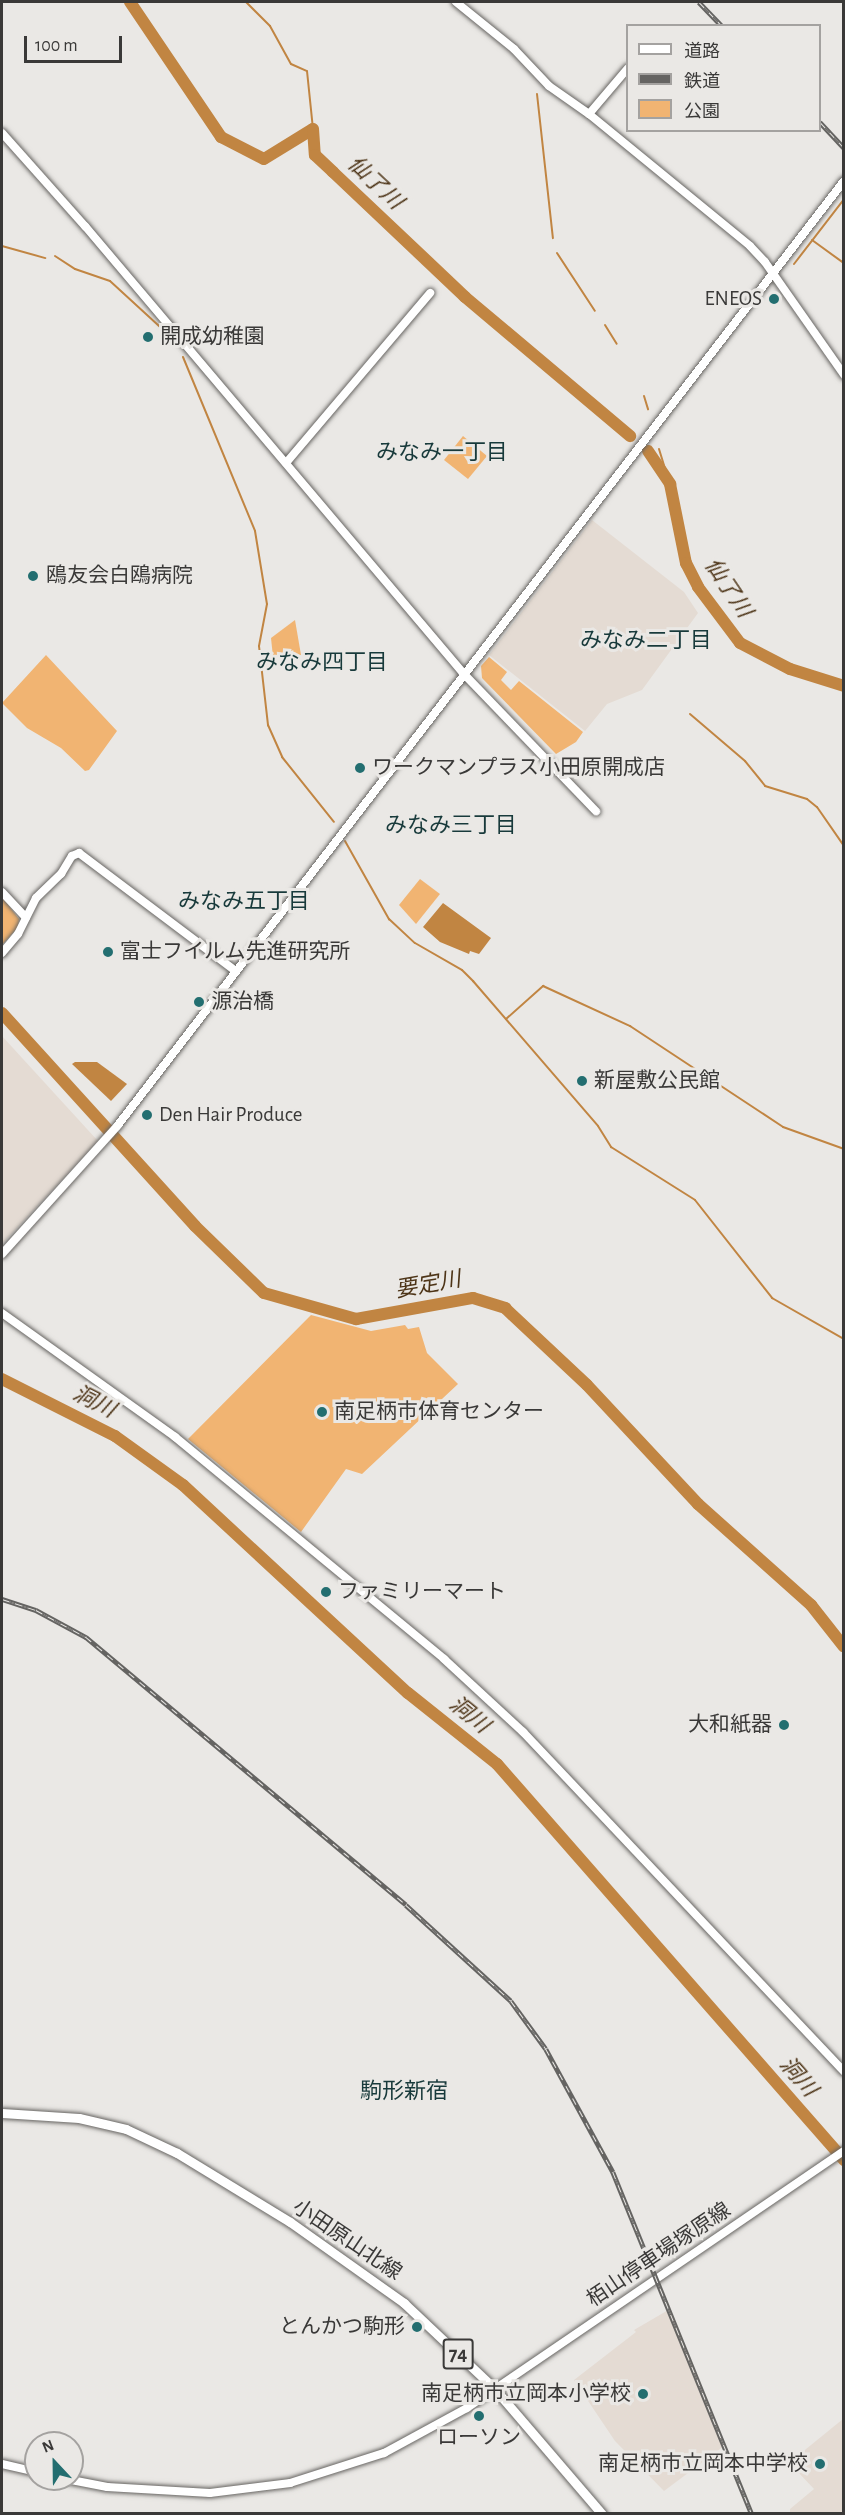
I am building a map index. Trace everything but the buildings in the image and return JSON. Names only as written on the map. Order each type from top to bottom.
[{"type":"main road","name":"小田原山北線","points":[[2,2113],[92,2120],[126,2129],[177,2153],[290,2222],[378,2281],[494,2388],[602,2514]]},
{"type":"street","points":[[456,2],[514,49],[541,79],[589,114],[719,219],[761,257],[843,375]]},
{"type":"street","points":[[589,114],[626,69]]},
{"type":"street","points":[[2,133],[463,672],[596,811]]},
{"type":"street","points":[[2,1254],[118,1125],[234,970],[843,181]]},
{"type":"street","points":[[286,464],[430,293]]},
{"type":"street","points":[[2,952],[18,934],[36,898],[61,874],[72,856],[79,853],[234,970]]},
{"type":"street","points":[[2,892],[26,918]]},
{"type":"street","points":[[2,1313],[175,1437],[444,1659],[523,1732],[843,2071]]},
{"type":"street","name":"栢山停車場塚原線","points":[[84,2482],[141,2490],[210,2493],[290,2483],[384,2453],[443,2422],[843,2151]]},
{"type":"street","points":[[2,2464],[24,2469]]},
{"type":"shaded area","points":[[592,520],[684,592],[698,613],[642,690],[607,704],[585,731],[489,655]]},
{"type":"shaded area","points":[[443,903],[491,938],[479,954],[470,951],[469,954],[440,942],[423,927]]},
{"type":"shaded area","points":[[2,1036],[98,1141],[2,1244]]},
{"type":"shaded area","points":[[97,1062],[127,1084],[111,1101],[72,1064]]},
{"type":"shaded area","name":"南足柄市立岡本小学校","points":[[670,2309],[724,2446],[664,2491],[615,2441],[574,2380],[636,2332],[634,2330]]},
{"type":"shaded area","name":"南足柄市立岡本中学校","points":[[843,2419],[843,2513],[790,2513],[790,2509],[814,2489],[797,2471],[795,2458]]},
{"type":"green space","points":[[463,436],[487,456],[468,479],[444,460]]},
{"type":"green space","points":[[295,620],[301,655],[273,657],[271,638]]},
{"type":"green space","points":[[46,655],[117,731],[89,770],[85,771],[61,748],[27,728],[2,703]]},
{"type":"green space","points":[[489,657],[507,672],[501,680],[511,690],[519,681],[583,732],[576,742],[556,754],[482,678],[481,666]]},
{"type":"green space","points":[[420,879],[440,894],[416,924],[399,905]]},
{"type":"green space","points":[[2,897],[19,919],[18,927],[2,945]]},
{"type":"green space","name":"南足柄市体育センター","points":[[311,1315],[371,1331],[405,1325],[408,1329],[419,1327],[427,1353],[458,1384],[362,1474],[346,1469],[301,1532],[188,1439]]},
{"type":"waterway","name":"仙了川","points":[[130,2],[221,137],[264,159],[313,129],[315,155],[465,297],[630,436]]},
{"type":"waterway","points":[[246,2],[270,26],[291,64],[307,71],[313,129]]},
{"type":"waterway","points":[[537,94],[553,238]]},
{"type":"waterway","points":[[794,264],[844,199]]},
{"type":"waterway","points":[[812,240],[844,263]]},
{"type":"waterway","points":[[2,246],[45,258]]},
{"type":"waterway","points":[[557,253],[595,311]]},
{"type":"waterway","points":[[55,256],[75,269],[110,281],[159,326]]},
{"type":"waterway","points":[[605,325],[617,344]]},
{"type":"waterway","points":[[183,357],[255,531],[267,604],[259,646],[268,725],[282,757],[334,822]]},
{"type":"waterway","points":[[644,396],[648,409]]},
{"type":"waterway","points":[[659,449],[670,484]]},
{"type":"waterway","name":"仙了川","points":[[648,451],[670,484],[686,563],[698,587],[740,643],[790,669],[844,686]]},
{"type":"waterway","points":[[690,714],[745,761],[765,786],[807,799],[817,807],[844,846]]},
{"type":"waterway","points":[[345,841],[389,919],[415,943],[462,970],[473,981],[598,1126],[611,1147],[695,1200],[772,1298],[844,1339]]},
{"type":"waterway","points":[[506,1019],[543,986],[630,1026],[783,1127],[844,1149]]},
{"type":"waterway","name":"要定川","points":[[2,1013],[195,1226],[264,1293],[356,1319],[473,1298],[505,1308],[587,1385],[698,1504],[811,1605],[844,1647]]},
{"type":"waterway","name":"洞川","points":[[2,1379],[115,1436],[183,1485],[408,1693],[497,1764],[844,2160]]},
{"type":"railway","points":[[699,2],[720,24]]},
{"type":"railway","points":[[821,123],[844,148]]},
{"type":"railway","points":[[2,1599],[36,1610],[86,1637],[406,1905],[511,2001],[546,2049],[613,2172],[752,2514]]},
{"type":"place","name":"ENEOS","points":[[774,299]]},
{"type":"place","name":"開成幼稚園","points":[[148,337]]},
{"type":"place","name":"鴎友会白鴎病院","points":[[33,576]]},
{"type":"place","name":"ワークマンプラス小田原開成店","points":[[360,768]]},
{"type":"place","name":"富士フイルム先進研究所","points":[[108,952]]},
{"type":"place","name":"源治橋","points":[[199,1002]]},
{"type":"place","name":"新屋敷公民館","points":[[582,1081]]},
{"type":"place","name":"Den Hair Produce","points":[[147,1115]]},
{"type":"place","name":"南足柄市体育センター","points":[[322,1412]]},
{"type":"place","name":"ファミリーマート","points":[[326,1592]]},
{"type":"place","name":"大和紙器","points":[[784,1725]]},
{"type":"place","name":"とんかつ駒形","points":[[417,2327]]},
{"type":"place","name":"南足柄市立岡本小学校","points":[[643,2394]]},
{"type":"place","name":"ローソン","points":[[479,2416]]},
{"type":"place","name":"南足柄市立岡本中学校","points":[[820,2464]]},
{"type":"district","name":"みなみ一丁目","points":[[442,453]]},
{"type":"district","name":"みなみ二丁目","points":[[646,641]]},
{"type":"district","name":"みなみ四丁目","points":[[322,663]]},
{"type":"district","name":"みなみ三丁目","points":[[451,826]]},
{"type":"district","name":"みなみ五丁目","points":[[244,902]]},
{"type":"district","name":"駒形新宿","points":[[404,2092]]}]
